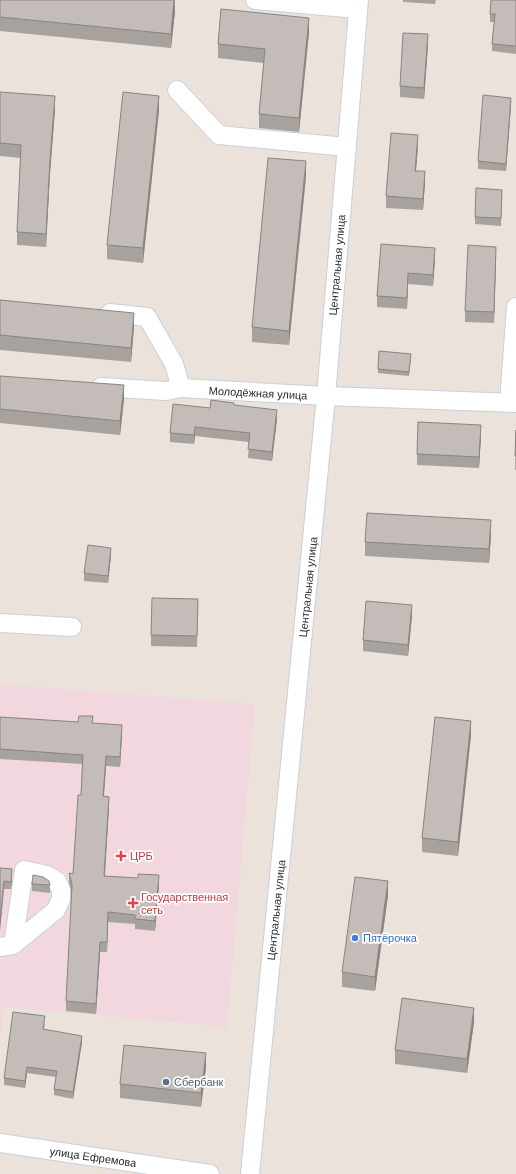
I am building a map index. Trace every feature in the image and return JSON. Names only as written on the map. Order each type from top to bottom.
[{"type":"street","points":[[255,0],[358,4]]},
{"type":"street","name":"Центральная улица","points":[[250,1174],[326,396],[358,4]]},
{"type":"street","points":[[177,90],[219,135],[347,147]]},
{"type":"street","points":[[512,402],[516,308]]},
{"type":"street","points":[[95,311],[147,317],[174,364],[181,388]]},
{"type":"street","name":"Молодёжная улица","points":[[87,386],[166,391],[181,388],[326,396],[512,402]]},
{"type":"street","points":[[0,623],[72,627]]},
{"type":"street","name":"улица Ефремова","points":[[0,1144],[210,1174]]},
{"type":"shaded area","name":"ЦРБ","points":[[0,684],[255,704],[227,1027],[4,1007],[0,1037]]},
{"type":"building","points":[[0,0],[174,0],[171,34],[0,17]]},
{"type":"building","points":[[491,0],[516,0],[516,46],[492,44],[495,14],[490,14]]},
{"type":"building","points":[[221,9],[309,18],[299,118],[259,114],[265,49],[218,44]]},
{"type":"building","points":[[403,33],[428,34],[424,88],[400,86]]},
{"type":"building","points":[[0,92],[55,96],[46,234],[17,232],[21,145],[0,143]]},
{"type":"building","points":[[123,92],[159,96],[143,248],[107,245]]},
{"type":"building","points":[[483,95],[511,98],[506,164],[478,161]]},
{"type":"building","points":[[391,133],[418,135],[415,171],[425,171],[423,199],[386,196]]},
{"type":"building","points":[[268,158],[306,161],[289,331],[252,327]]},
{"type":"building","points":[[476,188],[502,190],[501,218],[475,217]]},
{"type":"building","points":[[381,244],[435,248],[433,275],[408,273],[407,298],[377,296]]},
{"type":"building","points":[[468,245],[496,247],[494,312],[465,311]]},
{"type":"building","points":[[0,300],[134,313],[131,348],[0,335]]},
{"type":"building","points":[[379,351],[411,354],[409,372],[378,369]]},
{"type":"building","points":[[0,376],[124,385],[120,421],[0,409]]},
{"type":"building","points":[[211,400],[234,403],[234,405],[277,410],[272,452],[248,449],[250,433],[195,427],[194,435],[170,433],[173,404],[210,408]]},
{"type":"building","points":[[418,422],[481,425],[479,457],[417,454]]},
{"type":"building","points":[[516,430],[516,456],[515,456]]},
{"type":"building","points":[[367,513],[491,520],[489,549],[365,542]]},
{"type":"building","points":[[88,545],[111,548],[108,576],[84,573]]},
{"type":"building","points":[[152,598],[198,599],[197,636],[151,635]]},
{"type":"building","points":[[366,601],[412,605],[408,645],[363,640]]},
{"type":"building","points":[[79,716],[93,716],[92,723],[122,725],[120,757],[106,756],[103,796],[109,797],[104,876],[138,878],[138,874],[159,875],[155,921],[135,919],[135,915],[108,912],[107,942],[100,942],[96,1004],[66,1001],[72,885],[69,873],[73,874],[78,795],[81,795],[83,755],[0,749],[0,717],[78,722]]},
{"type":"building","points":[[435,717],[471,721],[458,842],[422,838]]},
{"type":"building","points":[[0,868],[12,869],[11,882],[4,881],[0,923]]},
{"type":"building","points":[[33,875],[43,877],[49,881],[50,885],[32,884]]},
{"type":"building","points":[[355,877],[388,881],[375,977],[342,972]]},
{"type":"building","points":[[402,998],[474,1008],[467,1059],[395,1050]]},
{"type":"building","points":[[13,1012],[45,1016],[43,1029],[82,1036],[73,1092],[54,1089],[57,1071],[27,1067],[25,1081],[4,1078]]},
{"type":"building","points":[[124,1045],[206,1053],[201,1093],[120,1084]]},
{"type":"place","name":"ЦРБ","points":[[121,856]]},
{"type":"place","name":"Государственная сеть","points":[[133,903]]},
{"type":"place","name":"Пятёрочка","points":[[355,938]]},
{"type":"place","name":"Сбербанк","points":[[166,1082]]}]
